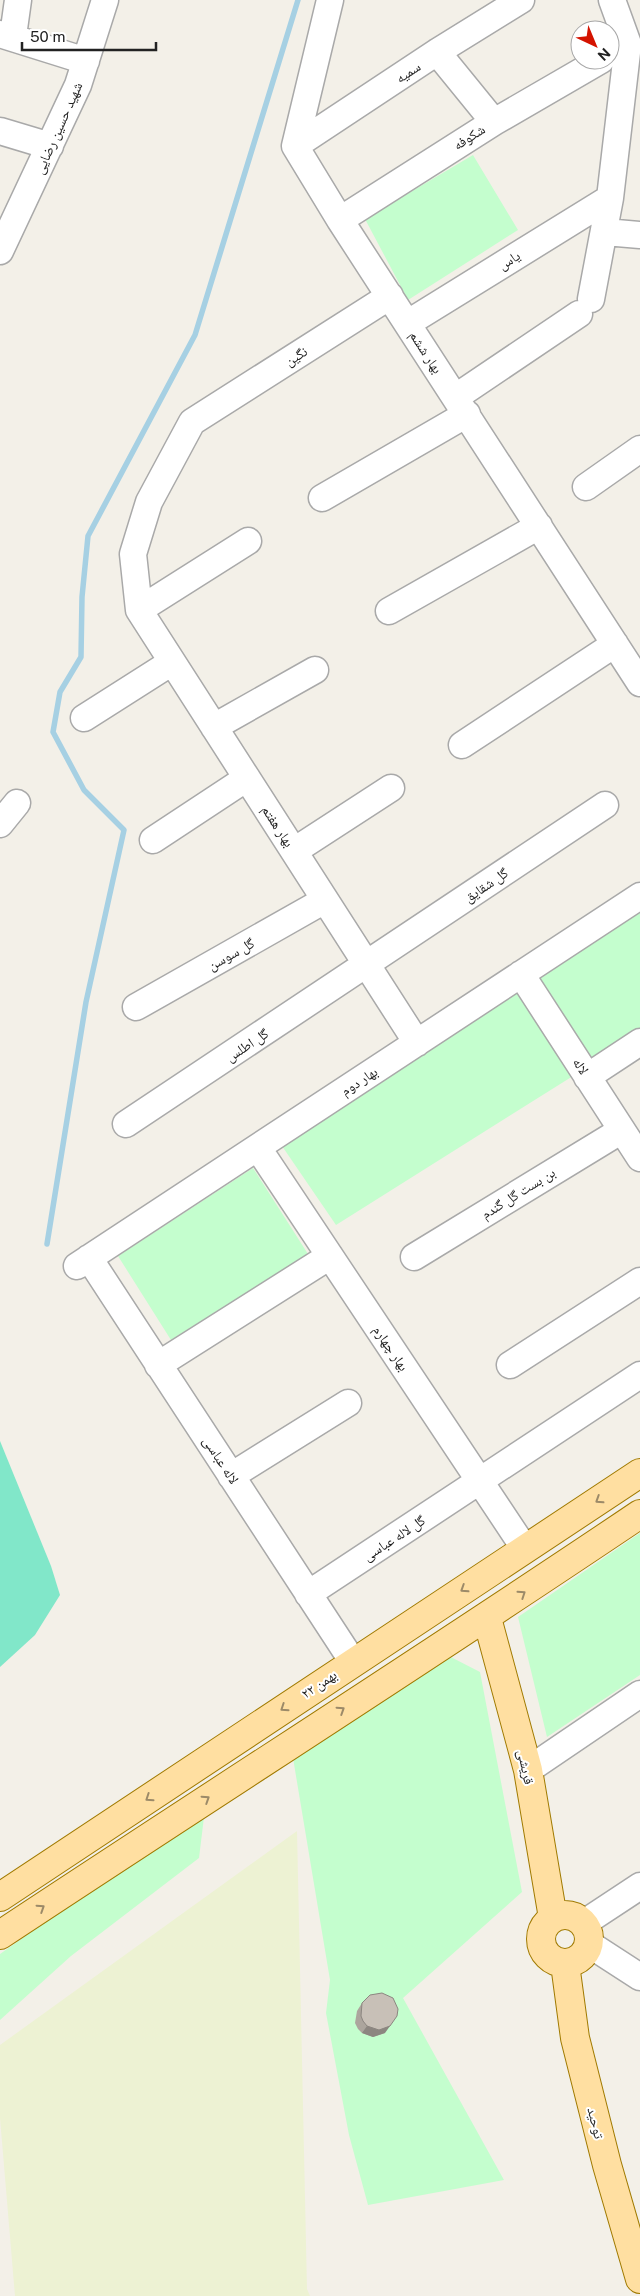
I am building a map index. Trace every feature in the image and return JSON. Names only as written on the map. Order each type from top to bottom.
[{"type":"main road","name":"۲۲ بهمن","points":[[0,1897],[352,1662],[640,1473]]},
{"type":"main road","points":[[0,1935],[412,1663],[487,1618],[640,1514]]},
{"type":"main road","name":"قریشی","points":[[487,1618],[528,1770],[553,1918]]},
{"type":"main road","points":[[564,1915],[575,1917],[586,1934],[580,1958],[566,1964],[555,1962],[546,1956],[541,1946],[543,1930],[553,1918],[564,1915]]},
{"type":"main road","name":"توحید","points":[[566,1964],[578,2047],[607,2165],[640,2280]]},
{"type":"street","points":[[18,0],[7,35],[86,61]]},
{"type":"street","name":"شهید حسین رضایی","points":[[0,251],[11,203],[50,146],[78,85],[105,0]]},
{"type":"street","points":[[295,146],[330,0]]},
{"type":"street","name":"سمیه","points":[[295,146],[437,52],[521,0]]},
{"type":"street","points":[[612,0],[615,20]]},
{"type":"street","points":[[437,52],[494,122]]},
{"type":"street","name":"شکوفه","points":[[340,220],[494,122],[584,70]]},
{"type":"street","points":[[322,498],[461,405],[585,306],[605,232],[610,198],[618,70]]},
{"type":"street","points":[[0,131],[50,146]]},
{"type":"street","name":"بهار ششم","points":[[295,146],[340,220],[640,683]]},
{"type":"street","name":"یاس","points":[[408,323],[610,198]]},
{"type":"street","points":[[605,232],[640,234]]},
{"type":"street","name":"نگین","points":[[138,610],[133,554],[149,502],[192,422],[390,296]]},
{"type":"street","points":[[586,487],[640,449]]},
{"type":"street","points":[[389,611],[539,526]]},
{"type":"street","points":[[138,610],[248,541]]},
{"type":"street","name":"بهار هفتم","points":[[138,610],[417,1043]]},
{"type":"street","points":[[462,746],[615,644]]},
{"type":"street","points":[[84,718],[172,662]]},
{"type":"street","points":[[214,727],[315,670]]},
{"type":"street","points":[[153,840],[247,778]]},
{"type":"street","points":[[294,850],[391,788]]},
{"type":"street","points":[[0,824],[16,803]]},
{"type":"street","name":"گل شقایق","points":[[368,965],[605,805]]},
{"type":"street","name":"بهار دوم","points":[[83,1262],[640,896]]},
{"type":"street","name":"گل سوسن","points":[[136,1007],[326,900]]},
{"type":"street","name":"گل اطلس","points":[[126,1124],[368,965]]},
{"type":"street","name":"لاله","points":[[522,974],[640,1158]]},
{"type":"street","points":[[588,1077],[640,1042]]},
{"type":"street","name":"بن بست گل گندم","points":[[414,1257],[622,1130]]},
{"type":"street","name":"بهار چهارم","points":[[258,1148],[525,1549]]},
{"type":"street","points":[[158,1365],[330,1256]]},
{"type":"street","name":"لاله عباسی","points":[[83,1262],[158,1365],[352,1662]]},
{"type":"street","points":[[510,1365],[640,1281]]},
{"type":"street","name":"گل لاله عباسی","points":[[308,1594],[640,1375]]},
{"type":"street","points":[[231,1476],[348,1403]]},
{"type":"street","points":[[528,1770],[640,1694]]},
{"type":"street","points":[[640,1886],[586,1934],[640,1977]]},
{"type":"green space","points":[[473,155],[518,230],[408,300],[365,219]]},
{"type":"green space","points":[[640,912],[640,1028],[592,1060],[539,979]]},
{"type":"green space","points":[[519,991],[573,1076],[336,1225],[282,1146]]},
{"type":"green space","points":[[253,1168],[308,1254],[171,1340],[118,1256]]},
{"type":"green space","points":[[0,1441],[51,1566],[60,1595],[35,1635],[0,1667]]},
{"type":"green space","points":[[640,1533],[640,1675],[547,1737],[518,1617]]},
{"type":"green space","points":[[441,1652],[480,1672],[522,1892],[403,1998],[504,2180],[368,2205],[349,2135],[326,2013],[330,1980],[292,1752]]},
{"type":"green space","points":[[204,1817],[199,1858],[71,1956],[0,2020],[0,1954],[116,1872]]},
{"type":"green space","points":[[297,1831],[307,2289],[310,2296],[15,2296],[0,2118],[0,2045]]},
{"type":"building","points":[[382,1993],[393,1998],[398,2009],[397,2016],[390,2026],[379,2030],[367,2026],[363,2021],[361,2016],[362,2003],[370,1995]]},
{"type":"waterway","points":[[47,1244],[86,1002],[124,830],[84,790],[53,732],[60,692],[81,657],[82,597],[88,536],[195,335],[298,0]]}]
